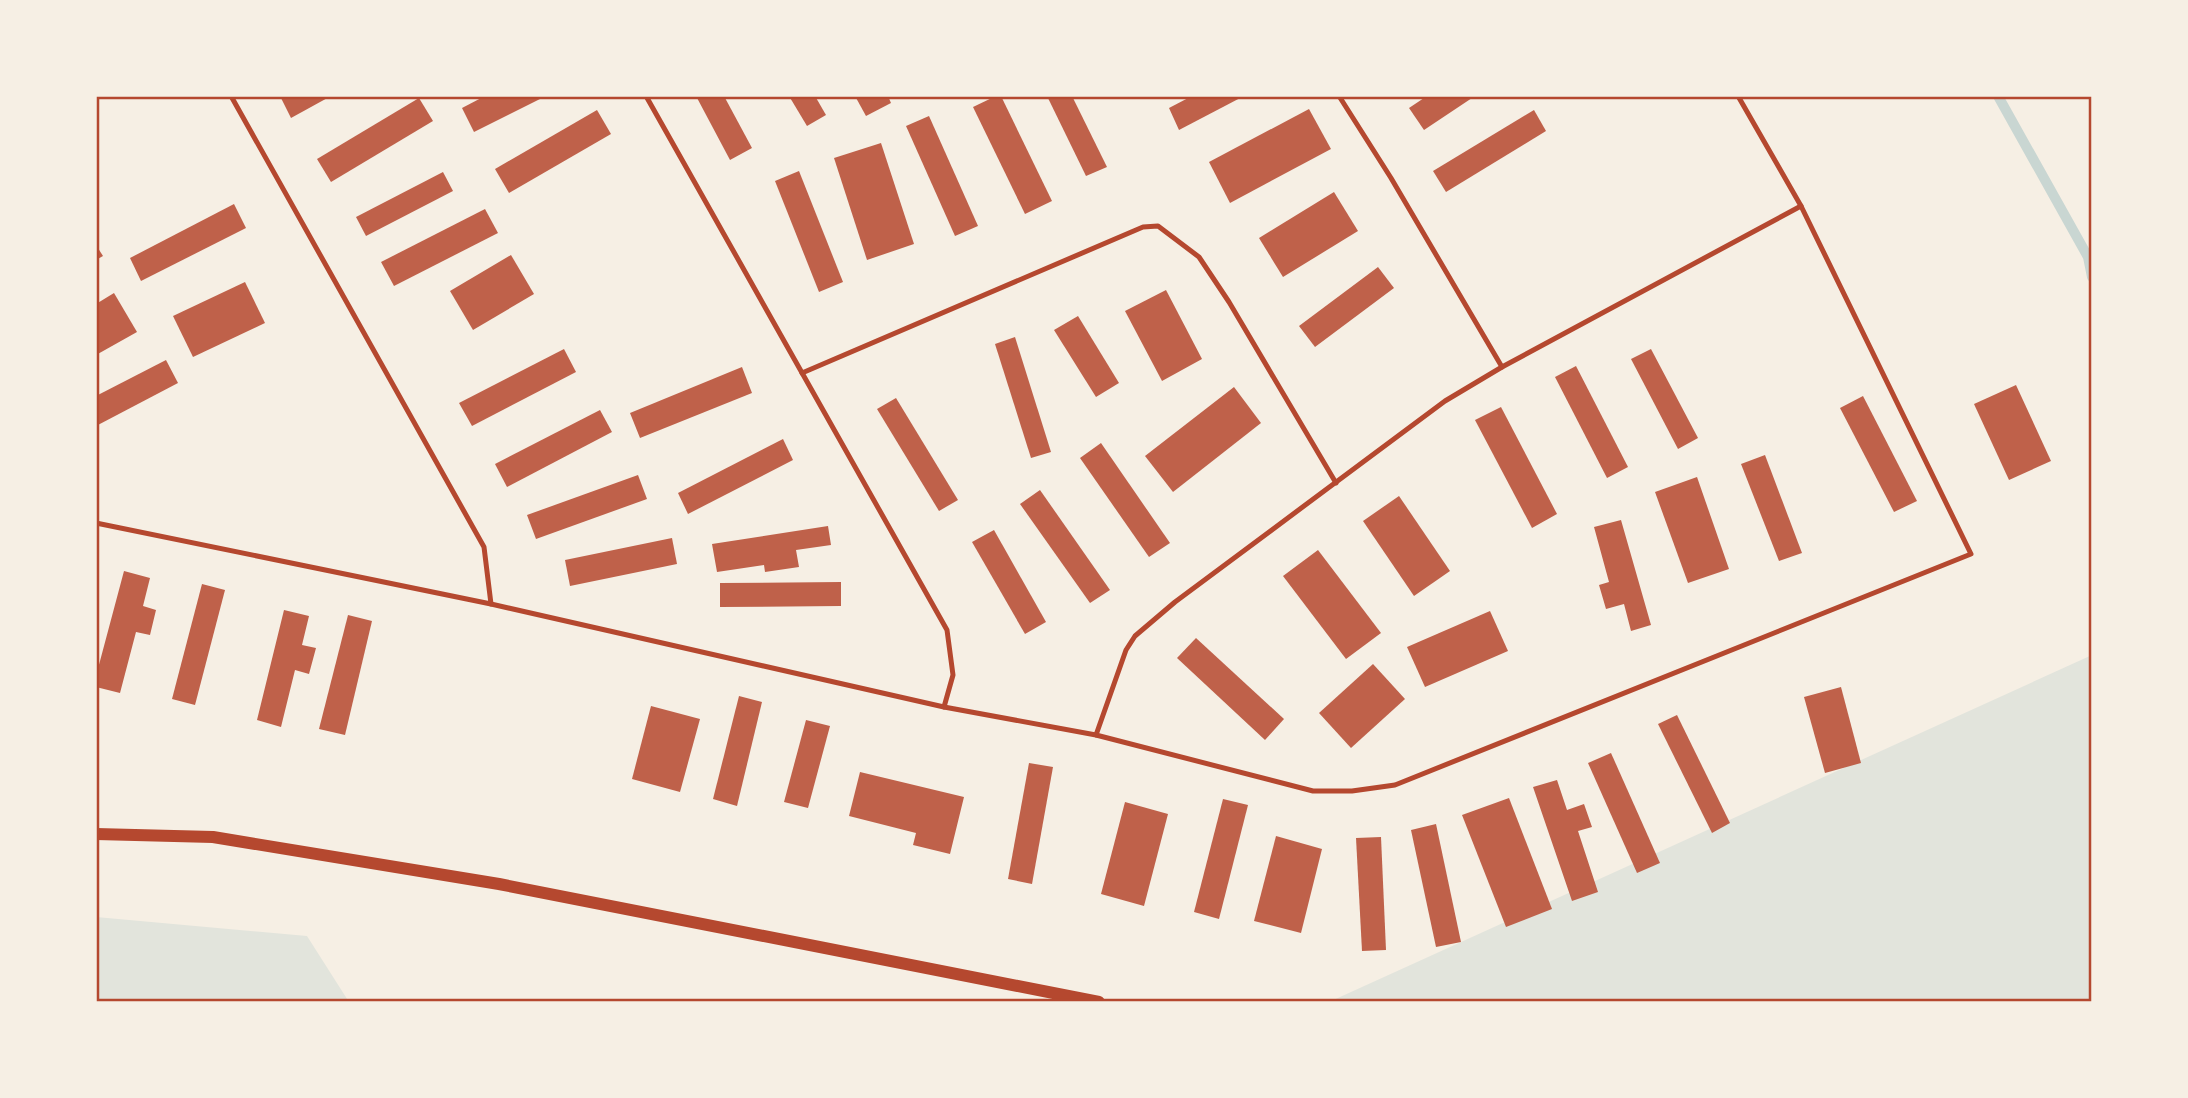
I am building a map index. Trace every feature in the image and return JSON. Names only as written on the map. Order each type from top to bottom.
[{"type":"street","points":[[96,834],[214,837],[472,880],[1098,1002]]},
{"type":"lane","points":[[231,96],[484,547],[491,604]]},
{"type":"lane","points":[[646,96],[947,630],[953,675],[944,707]]},
{"type":"lane","points":[[1339,96],[1391,178],[1502,367]]},
{"type":"lane","points":[[96,523],[491,604],[944,707],[1096,735],[1313,791],[1352,791],[1395,785],[1971,554],[1801,206],[1738,96]]},
{"type":"lane","points":[[1096,735],[1126,650],[1135,636],[1175,602],[1445,401],[1502,367],[1801,206]]},
{"type":"lane","points":[[802,373],[1143,227],[1158,226],[1199,257],[1336,483]]},
{"type":"shaded area","points":[[2092,655],[2092,1002],[1329,1002]]},
{"type":"shaded area","points":[[96,917],[307,936],[349,1002],[96,1002]]},
{"type":"building","points":[[280,96],[331,96],[291,118]]},
{"type":"building","points":[[485,96],[546,96],[474,132],[462,108]]},
{"type":"building","points":[[696,96],[724,96],[752,148],[730,160]]},
{"type":"building","points":[[789,96],[815,96],[826,115],[807,126]]},
{"type":"building","points":[[855,96],[888,96],[891,103],[866,116]]},
{"type":"building","points":[[1001,96],[1052,201],[1025,214],[973,107]]},
{"type":"building","points":[[1047,96],[1072,96],[1107,167],[1086,176]]},
{"type":"building","points":[[1192,96],[1244,96],[1179,130],[1169,108]]},
{"type":"building","points":[[1427,96],[1475,96],[1424,130],[1409,108]]},
{"type":"building","points":[[419,98],[433,121],[331,182],[317,159]]},
{"type":"building","points":[[1309,109],[1331,149],[1230,203],[1209,162]]},
{"type":"building","points":[[597,110],[611,134],[509,193],[495,169]]},
{"type":"building","points":[[1534,110],[1546,131],[1446,192],[1433,171]]},
{"type":"building","points":[[929,116],[978,226],[955,236],[906,126]]},
{"type":"building","points":[[881,143],[914,244],[867,260],[834,158]]},
{"type":"building","points":[[799,171],[843,282],[819,292],[775,181]]},
{"type":"building","points":[[443,172],[453,191],[366,236],[356,217]]},
{"type":"building","points":[[1334,192],[1358,231],[1283,277],[1259,238]]},
{"type":"building","points":[[234,204],[246,228],[141,281],[130,258]]},
{"type":"building","points":[[485,209],[498,233],[394,286],[381,262]]},
{"type":"building","points":[[96,245],[103,256],[96,260]]},
{"type":"building","points":[[511,255],[534,294],[473,330],[450,291]]},
{"type":"building","points":[[1378,267],[1394,288],[1315,347],[1299,326]]},
{"type":"building","points":[[245,282],[265,323],[193,357],[173,316]]},
{"type":"building","points":[[1166,290],[1202,359],[1162,381],[1125,311]]},
{"type":"building","points":[[114,293],[137,332],[96,355],[96,304]]},
{"type":"building","points":[[1078,316],[1119,383],[1096,397],[1054,330]]},
{"type":"building","points":[[1015,337],[1051,452],[1031,458],[995,344]]},
{"type":"building","points":[[564,349],[576,372],[472,426],[459,403]]},
{"type":"building","points":[[1651,349],[1698,438],[1678,449],[1631,359]]},
{"type":"building","points":[[166,360],[178,383],[96,426],[96,396]]},
{"type":"building","points":[[1576,366],[1628,467],[1607,478],[1555,377]]},
{"type":"building","points":[[742,367],[752,393],[640,438],[630,413]]},
{"type":"building","points":[[2016,385],[2051,461],[2009,480],[1974,404]]},
{"type":"building","points":[[1234,387],[1261,423],[1173,492],[1145,456]]},
{"type":"building","points":[[1863,396],[1917,501],[1894,512],[1840,408]]},
{"type":"building","points":[[896,398],[958,500],[939,511],[877,409]]},
{"type":"building","points":[[1501,407],[1557,514],[1532,528],[1475,420]]},
{"type":"building","points":[[600,410],[612,432],[507,487],[495,464]]},
{"type":"building","points":[[783,439],[793,460],[688,514],[678,493]]},
{"type":"building","points":[[1101,443],[1170,543],[1149,557],[1080,458]]},
{"type":"building","points":[[1765,455],[1802,553],[1779,561],[1741,464]]},
{"type":"building","points":[[638,475],[647,499],[536,539],[527,515]]},
{"type":"building","points":[[1697,477],[1729,569],[1688,583],[1655,492]]},
{"type":"building","points":[[1040,490],[1110,590],[1090,603],[1020,504]]},
{"type":"building","points":[[1399,496],[1450,571],[1414,596],[1363,521]]},
{"type":"building","points":[[1621,520],[1651,625],[1631,631],[1624,604],[1606,609],[1599,585],[1609,582],[1594,527]]},
{"type":"building","points":[[828,526],[831,545],[796,550],[799,567],[765,572],[764,565],[717,572],[712,544]]},
{"type":"building","points":[[994,530],[1046,622],[1025,634],[972,542]]},
{"type":"building","points":[[672,538],[677,564],[570,586],[565,560]]},
{"type":"building","points":[[1318,550],[1381,633],[1346,659],[1283,576]]},
{"type":"building","points":[[124,571],[150,578],[143,606],[156,610],[150,635],[136,632],[120,693],[96,687],[96,676]]},
{"type":"building","points":[[841,582],[841,606],[720,607],[720,583]]},
{"type":"building","points":[[202,584],[225,590],[195,705],[172,699]]},
{"type":"building","points":[[284,610],[309,616],[302,645],[316,648],[309,674],[295,670],[281,727],[257,720]]},
{"type":"building","points":[[1490,611],[1508,651],[1425,687],[1407,647]]},
{"type":"building","points":[[348,615],[372,621],[345,735],[319,729]]},
{"type":"building","points":[[1196,638],[1284,719],[1265,740],[1177,658]]},
{"type":"building","points":[[1373,664],[1405,699],[1351,748],[1319,713]]},
{"type":"building","points":[[1841,687],[1861,763],[1825,773],[1804,697]]},
{"type":"building","points":[[739,696],[762,702],[737,806],[713,799]]},
{"type":"building","points":[[651,706],[700,719],[680,792],[632,779]]},
{"type":"building","points":[[1677,715],[1730,823],[1712,833],[1658,724]]},
{"type":"building","points":[[806,720],[830,726],[808,808],[784,802]]},
{"type":"building","points":[[1611,753],[1660,863],[1637,873],[1588,763]]},
{"type":"building","points":[[1029,763],[1053,767],[1032,884],[1008,879]]},
{"type":"building","points":[[860,772],[964,797],[950,854],[913,845],[916,833],[849,816]]},
{"type":"building","points":[[1557,780],[1567,810],[1584,804],[1592,827],[1578,831],[1598,892],[1572,901],[1533,787]]},
{"type":"building","points":[[1509,798],[1552,909],[1506,927],[1462,815]]},
{"type":"building","points":[[1223,799],[1248,805],[1219,919],[1194,912]]},
{"type":"building","points":[[1125,802],[1168,814],[1144,906],[1101,894]]},
{"type":"building","points":[[1436,824],[1461,942],[1436,947],[1411,830]]},
{"type":"building","points":[[1276,836],[1322,849],[1301,933],[1254,921]]},
{"type":"building","points":[[1381,837],[1386,950],[1362,951],[1356,838]]},
{"type":"waterway","points":[[1998,96],[2088,257],[2092,277]]}]
